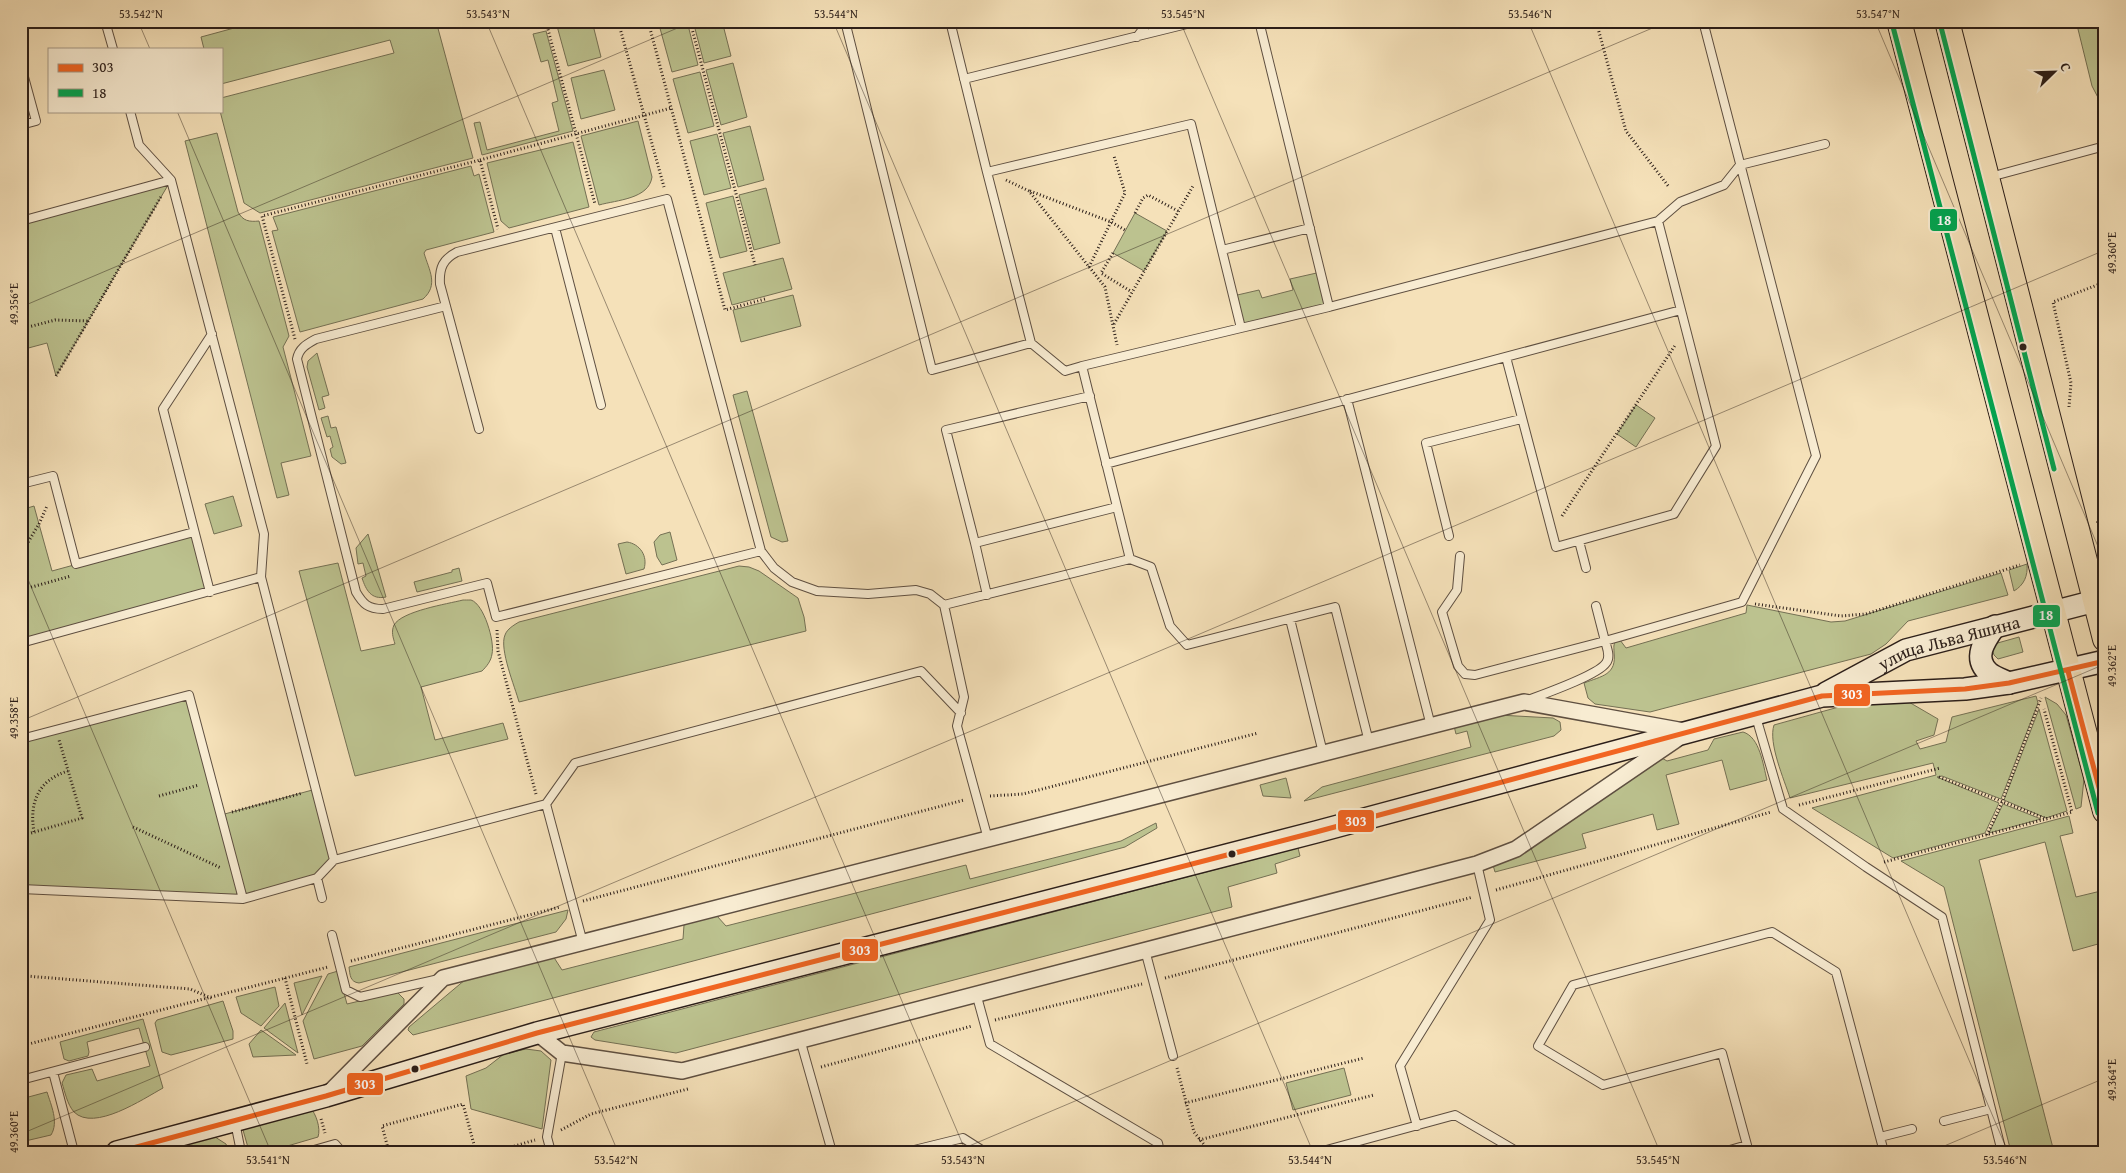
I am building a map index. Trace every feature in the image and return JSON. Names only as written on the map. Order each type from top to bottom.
[{"type":"main road","points":[[1899,21],[2105,811]]},
{"type":"main road","points":[[1947,21],[2105,639]]},
{"type":"main road","name":"улица Льва Яшина","points":[[117,1152],[326,1096],[537,1033],[1316,832],[1755,715],[1822,696],[1906,650],[2095,601]]},
{"type":"main road","points":[[1995,626],[1982,644],[1980,658],[1987,672],[2009,683]]},
{"type":"main road","name":"улица Льва Яшина","points":[[1822,696],[1965,689],[2009,683],[2105,661]]},
{"type":"street","points":[[326,1096],[443,978],[1524,702],[1688,732]]},
{"type":"street","points":[[537,1033],[562,1053],[682,1071],[1477,864],[1516,850],[1688,732]]},
{"type":"lane","points":[[105,21],[113,48]]},
{"type":"lane","points":[[845,21],[932,370],[1031,343]]},
{"type":"lane","points":[[950,21],[1031,343],[1065,370],[1329,307],[1658,221],[1680,202],[1724,185],[1740,165],[1825,144]]},
{"type":"lane","points":[[1137,37],[1150,21]]},
{"type":"lane","points":[[964,79],[1199,21]]},
{"type":"lane","points":[[1259,21],[1329,307]]},
{"type":"lane","points":[[1460,556],[1457,590],[1442,612],[1458,666],[1465,674],[1475,676],[1605,641],[1742,602],[1816,456],[1703,21]]},
{"type":"lane","points":[[21,66],[36,121],[21,125]]},
{"type":"lane","points":[[130,112],[139,145],[171,180],[264,534],[261,577],[334,860]]},
{"type":"lane","points":[[987,172],[1191,124],[1241,328]]},
{"type":"lane","points":[[1988,177],[2105,146]]},
{"type":"lane","points":[[21,221],[171,180]]},
{"type":"lane","points":[[479,429],[446,306],[440,273],[443,263],[448,256],[457,252],[667,199],[761,551],[774,568],[792,582],[817,592],[868,594],[916,590],[930,594],[944,605],[964,697],[957,726],[988,839]]},
{"type":"lane","points":[[1506,357],[1556,547],[1674,514],[1716,446],[1658,221]]},
{"type":"lane","points":[[554,228],[601,405]]},
{"type":"lane","points":[[1222,250],[1310,228]]},
{"type":"lane","points":[[446,306],[316,339],[305,345],[298,352],[297,359],[356,592],[362,603],[372,609],[383,609],[487,583],[496,617],[761,551]]},
{"type":"lane","points":[[1106,464],[1681,310]]},
{"type":"lane","points":[[210,592],[162,409],[212,334]]},
{"type":"lane","points":[[1082,366],[1130,559]]},
{"type":"lane","points":[[987,595],[946,430],[1090,396]]},
{"type":"lane","points":[[1347,399],[1431,726]]},
{"type":"lane","points":[[1449,536],[1426,443],[1521,419]]},
{"type":"lane","points":[[21,484],[53,476],[76,564],[194,532]]},
{"type":"lane","points":[[975,543],[1117,508]]},
{"type":"lane","points":[[1579,542],[1586,568]]},
{"type":"lane","points":[[944,605],[1130,559],[1151,567],[1170,626],[1187,645],[1335,607],[1369,742]]},
{"type":"lane","points":[[21,643],[261,577]]},
{"type":"lane","points":[[1524,702],[1596,672],[1606,663],[1608,655],[1596,606]]},
{"type":"lane","points":[[1290,619],[1323,753]]},
{"type":"lane","points":[[21,889],[244,900],[317,878],[334,860],[543,805],[575,763],[921,670],[961,713]]},
{"type":"lane","points":[[21,739],[189,695],[244,900]]},
{"type":"lane","points":[[1755,715],[1783,809],[1942,917],[2002,1152]]},
{"type":"lane","points":[[543,805],[583,943]]},
{"type":"lane","points":[[1417,1126],[1400,1066],[1490,920],[1477,864]]},
{"type":"lane","points":[[317,878],[322,898]]},
{"type":"lane","points":[[1722,1152],[1747,1145],[1722,1053],[1603,1084],[1538,1046],[1573,985],[1772,932],[1836,972],[1884,1152]]},
{"type":"lane","points":[[332,935],[346,990],[360,998],[443,978]]},
{"type":"lane","points":[[1144,950],[1174,1056]]},
{"type":"lane","points":[[976,993],[990,1044],[1158,1143],[1160,1152]]},
{"type":"lane","points":[[800,1040],[832,1152]]},
{"type":"lane","points":[[21,1080],[145,1047]]},
{"type":"lane","points":[[551,1152],[547,1137],[562,1053]]},
{"type":"lane","points":[[53,1072],[74,1152]]},
{"type":"lane","points":[[1944,1121],[1991,1109]]},
{"type":"lane","points":[[1319,1152],[1455,1115],[1518,1152]]},
{"type":"lane","points":[[234,1120],[241,1152]]},
{"type":"lane","points":[[1880,1137],[1912,1129]]},
{"type":"lane","points":[[906,1152],[963,1138],[985,1152]]},
{"type":"lane","points":[[307,1152],[335,1144],[342,1152]]},
{"type":"path","points":[[618,21],[667,199]]},
{"type":"path","points":[[648,21],[725,310],[765,300]]},
{"type":"path","points":[[690,21],[755,265]]},
{"type":"path","points":[[1596,21],[1626,131],[1669,187]]},
{"type":"path","points":[[547,26],[599,216]]},
{"type":"path","points":[[298,352],[262,216],[480,160],[671,108]]},
{"type":"path","points":[[1089,267],[1126,193],[1110,143]]},
{"type":"path","points":[[480,160],[501,241]]},
{"type":"path","points":[[1113,324],[1202,170]]},
{"type":"path","points":[[987,172],[1029,191],[1111,222],[1125,230]]},
{"type":"path","points":[[56,376],[171,180]]},
{"type":"path","points":[[1029,191],[1105,287],[1119,358]]},
{"type":"path","points":[[1135,213],[1143,198],[1148,195],[1178,211]]},
{"type":"path","points":[[1112,252],[1102,273],[1132,292]]},
{"type":"path","points":[[2069,408],[2071,383],[2053,302],[2105,282]]},
{"type":"path","points":[[21,329],[55,320],[89,321]]},
{"type":"path","points":[[1552,530],[1686,329]]},
{"type":"path","points":[[21,554],[39,524],[55,485]]},
{"type":"path","points":[[2095,513],[2097,523]]},
{"type":"path","points":[[1742,602],[1841,616],[1866,614],[2039,559]]},
{"type":"path","points":[[496,617],[498,651],[543,805]]},
{"type":"path","points":[[1986,835],[2002,802],[2041,698]]},
{"type":"path","points":[[1866,867],[2072,812],[2044,709]]},
{"type":"path","points":[[21,836],[82,818],[56,730]]},
{"type":"path","points":[[21,1046],[212,998],[976,797],[1023,794],[1258,733]]},
{"type":"path","points":[[809,1070],[1484,894],[1783,809],[1940,768]]},
{"type":"path","points":[[34,832],[31,816],[38,794],[49,779],[68,771]]},
{"type":"path","points":[[1939,777],[2047,819]]},
{"type":"path","points":[[159,796],[212,781]]},
{"type":"path","points":[[221,815],[316,789]]},
{"type":"path","points":[[133,827],[237,876]]},
{"type":"path","points":[[21,973],[26,976],[190,989],[212,998]]},
{"type":"path","points":[[285,978],[307,1064]]},
{"type":"path","points":[[1174,1056],[1194,1132],[1210,1152]]},
{"type":"path","points":[[1185,1103],[1364,1058]]},
{"type":"path","points":[[494,1152],[547,1137],[591,1114],[694,1087]]},
{"type":"path","points":[[1200,1140],[1374,1094]]},
{"type":"path","points":[[389,1152],[382,1126],[462,1104],[476,1152]]},
{"type":"green space","points":[[260,21],[436,21],[473,158],[260,213],[244,203],[220,112],[222,112],[222,98],[394,53],[390,40],[222,84],[222,48],[204,48],[201,37]]},
{"type":"green space","points":[[575,21],[592,21],[601,57],[568,66],[557,26]]},
{"type":"green space","points":[[658,21],[687,21],[698,65],[672,72]]},
{"type":"green space","points":[[693,21],[722,21],[731,56],[704,63]]},
{"type":"green space","points":[[2076,21],[2105,21],[2105,111],[2092,86]]},
{"type":"green space","points":[[546,31],[573,131],[482,155],[474,123],[480,122],[487,150],[559,131],[552,103],[558,101],[548,60],[541,62],[533,34]]},
{"type":"green space","points":[[733,63],[747,117],[721,125],[706,70]]},
{"type":"green space","points":[[604,70],[615,110],[581,119],[571,78]]},
{"type":"green space","points":[[700,72],[714,126],[688,133],[673,79]]},
{"type":"green space","points":[[638,121],[652,177],[650,184],[639,194],[623,200],[599,205],[581,136]]},
{"type":"green space","points":[[750,126],[764,180],[738,187],[723,133]]},
{"type":"green space","points":[[217,133],[238,212],[247,220],[259,221],[289,336],[283,347],[311,456],[281,463],[289,495],[277,498],[185,141]]},
{"type":"green space","points":[[717,134],[731,188],[704,195],[690,141]]},
{"type":"green space","points":[[573,142],[589,207],[509,228],[501,221],[487,163]]},
{"type":"green space","points":[[471,166],[474,176],[479,174],[494,232],[426,250],[424,253],[432,283],[428,294],[423,299],[300,332],[272,231],[278,230],[273,217]]},
{"type":"green space","points":[[171,180],[56,376],[47,343],[21,350],[21,221]]},
{"type":"green space","points":[[766,188],[780,243],[754,250],[739,195]]},
{"type":"green space","points":[[733,196],[747,251],[720,258],[706,203]]},
{"type":"green space","points":[[1135,213],[1167,231],[1144,271],[1113,253]]},
{"type":"green space","points":[[783,258],[792,289],[732,305],[723,273]]},
{"type":"green space","points":[[1321,272],[1329,307],[1241,328],[1233,296],[1259,290],[1262,298],[1293,290],[1290,279]]},
{"type":"green space","points":[[793,295],[801,326],[741,342],[733,310]]},
{"type":"green space","points":[[317,353],[329,395],[322,397],[325,408],[319,410],[307,367],[308,361]]},
{"type":"green space","points":[[747,391],[788,541],[782,542],[771,537],[733,395]]},
{"type":"green space","points":[[1636,405],[1655,418],[1636,447],[1617,434]]},
{"type":"green space","points":[[328,416],[331,428],[336,427],[346,463],[341,464],[332,457],[330,449],[333,447],[330,436],[327,437],[321,418]]},
{"type":"green space","points":[[233,496],[242,526],[214,534],[205,504]]},
{"type":"green space","points":[[34,506],[52,571],[194,532],[210,592],[21,643],[21,510]]},
{"type":"green space","points":[[670,532],[677,560],[662,565],[657,557],[654,542],[660,535]]},
{"type":"green space","points":[[368,534],[386,597],[376,597],[370,593],[362,578],[366,576],[363,563],[358,564],[356,548]]},
{"type":"green space","points":[[627,542],[636,545],[642,551],[645,564],[644,569],[626,574],[618,544]]},
{"type":"green space","points":[[338,563],[361,651],[395,644],[392,632],[394,625],[399,620],[415,612],[463,600],[471,600],[476,603],[484,616],[492,641],[491,657],[488,663],[482,671],[421,687],[435,740],[503,723],[508,739],[355,776],[299,571]]},
{"type":"green space","points":[[2027,564],[2025,580],[2014,591],[2009,570]]},
{"type":"green space","points":[[739,566],[759,571],[798,598],[806,631],[519,702],[504,649],[507,631],[517,623]]},
{"type":"green space","points":[[459,568],[462,581],[417,592],[414,582],[452,572],[452,570]]},
{"type":"green space","points":[[2001,573],[2008,595],[1908,621],[1886,644],[1871,654],[1650,712],[1595,704],[1588,698],[1584,683],[1607,674],[1611,670],[1616,641],[1620,640],[1626,648],[1746,613],[1747,605],[1831,622],[1845,621]]},
{"type":"green space","points":[[2019,637],[2023,652],[1998,659],[1994,655],[1992,649],[1994,644]]},
{"type":"green space","points":[[1895,694],[1938,719],[1934,735],[1916,741],[1920,749],[1946,742],[1952,717],[2036,696],[2038,703],[2001,799],[1942,776],[1937,777],[1999,803],[1985,833],[1893,858],[1812,808],[1936,775],[1933,763],[1790,798],[1775,751],[1773,741],[1774,725],[1882,695]]},
{"type":"green space","points":[[189,695],[221,815],[316,789],[334,860],[317,878],[243,899],[21,889],[21,739]]},
{"type":"green space","points":[[2045,697],[2057,704],[2066,715],[2084,779],[2081,807],[2076,809]]},
{"type":"green space","points":[[2039,709],[2067,811],[2046,818],[2004,800]]},
{"type":"green space","points":[[1480,714],[1553,718],[1560,722],[1561,730],[1554,736],[1304,801],[1322,787],[1471,747],[1467,731],[1456,734],[1454,726]]},
{"type":"green space","points":[[1743,732],[1749,735],[1757,745],[1767,780],[1730,790],[1722,760],[1666,775],[1679,824],[1657,830],[1653,814],[1582,834],[1586,848],[1495,872],[1493,865],[1660,757],[1667,761],[1708,750],[1714,739]]},
{"type":"green space","points":[[1286,778],[1291,798],[1263,796],[1260,785]]},
{"type":"green space","points":[[2003,804],[2041,819],[1989,833]]},
{"type":"green space","points":[[2069,816],[2073,833],[2060,836],[2076,897],[2105,890],[2105,970],[2098,944],[2073,951],[2045,842],[1979,860],[2054,1152],[2011,1152],[1944,887],[1901,861]]},
{"type":"green space","points":[[1156,823],[1157,828],[1125,847],[413,1035],[408,1030],[409,1027],[466,979],[553,956],[562,970],[683,939],[686,922],[717,916],[726,926],[966,865],[970,879],[1121,841]]},
{"type":"green space","points":[[1298,848],[1300,856],[1275,864],[1277,873],[1228,887],[1232,907],[676,1053],[595,1040],[591,1037],[594,1032]]},
{"type":"green space","points":[[568,910],[566,919],[556,932],[359,983],[352,980],[350,975],[349,967]]},
{"type":"green space","points":[[338,971],[347,1004],[397,992],[404,999],[404,1004],[362,1046],[314,1059],[303,1021],[328,974]]},
{"type":"green space","points":[[322,976],[302,1015],[294,983]]},
{"type":"green space","points":[[275,987],[279,1006],[261,1026],[241,1013],[236,997]]},
{"type":"green space","points":[[223,1001],[233,1031],[233,1039],[171,1055],[162,1052],[155,1023],[157,1020]]},
{"type":"green space","points":[[285,1003],[298,1053],[264,1028]]},
{"type":"green space","points":[[143,1019],[163,1088],[119,1112],[106,1116],[83,1117],[74,1112],[68,1102],[62,1083],[66,1075],[92,1069],[97,1081],[150,1066],[139,1028],[87,1042],[88,1056],[69,1061],[64,1059],[60,1042]]},
{"type":"green space","points":[[261,1030],[296,1055],[253,1057],[249,1044]]},
{"type":"green space","points":[[526,1049],[541,1051],[551,1060],[542,1129],[471,1109],[466,1076],[486,1068],[504,1054]]},
{"type":"green space","points":[[1344,1068],[1351,1095],[1293,1110],[1286,1083]]},
{"type":"green space","points":[[47,1092],[54,1119],[51,1135],[21,1142],[21,1099]]},
{"type":"green space","points":[[310,1107],[317,1121],[318,1137],[267,1152],[249,1151],[243,1130],[245,1125]]},
{"type":"green space","points":[[212,1135],[226,1144],[229,1152],[149,1152]]},
{"type":"transit line","name":"18","points":[[1892,23],[2098,813]]},
{"type":"transit line","name":"18","points":[[1940,23],[2054,469]]},
{"type":"transit line","name":"303","points":[[118,1152],[326,1096],[537,1033],[1316,832],[1822,696],[1965,689],[2009,683],[2105,661]]},
{"type":"transit line","name":"303","points":[[2068,671],[2105,810]]}]
